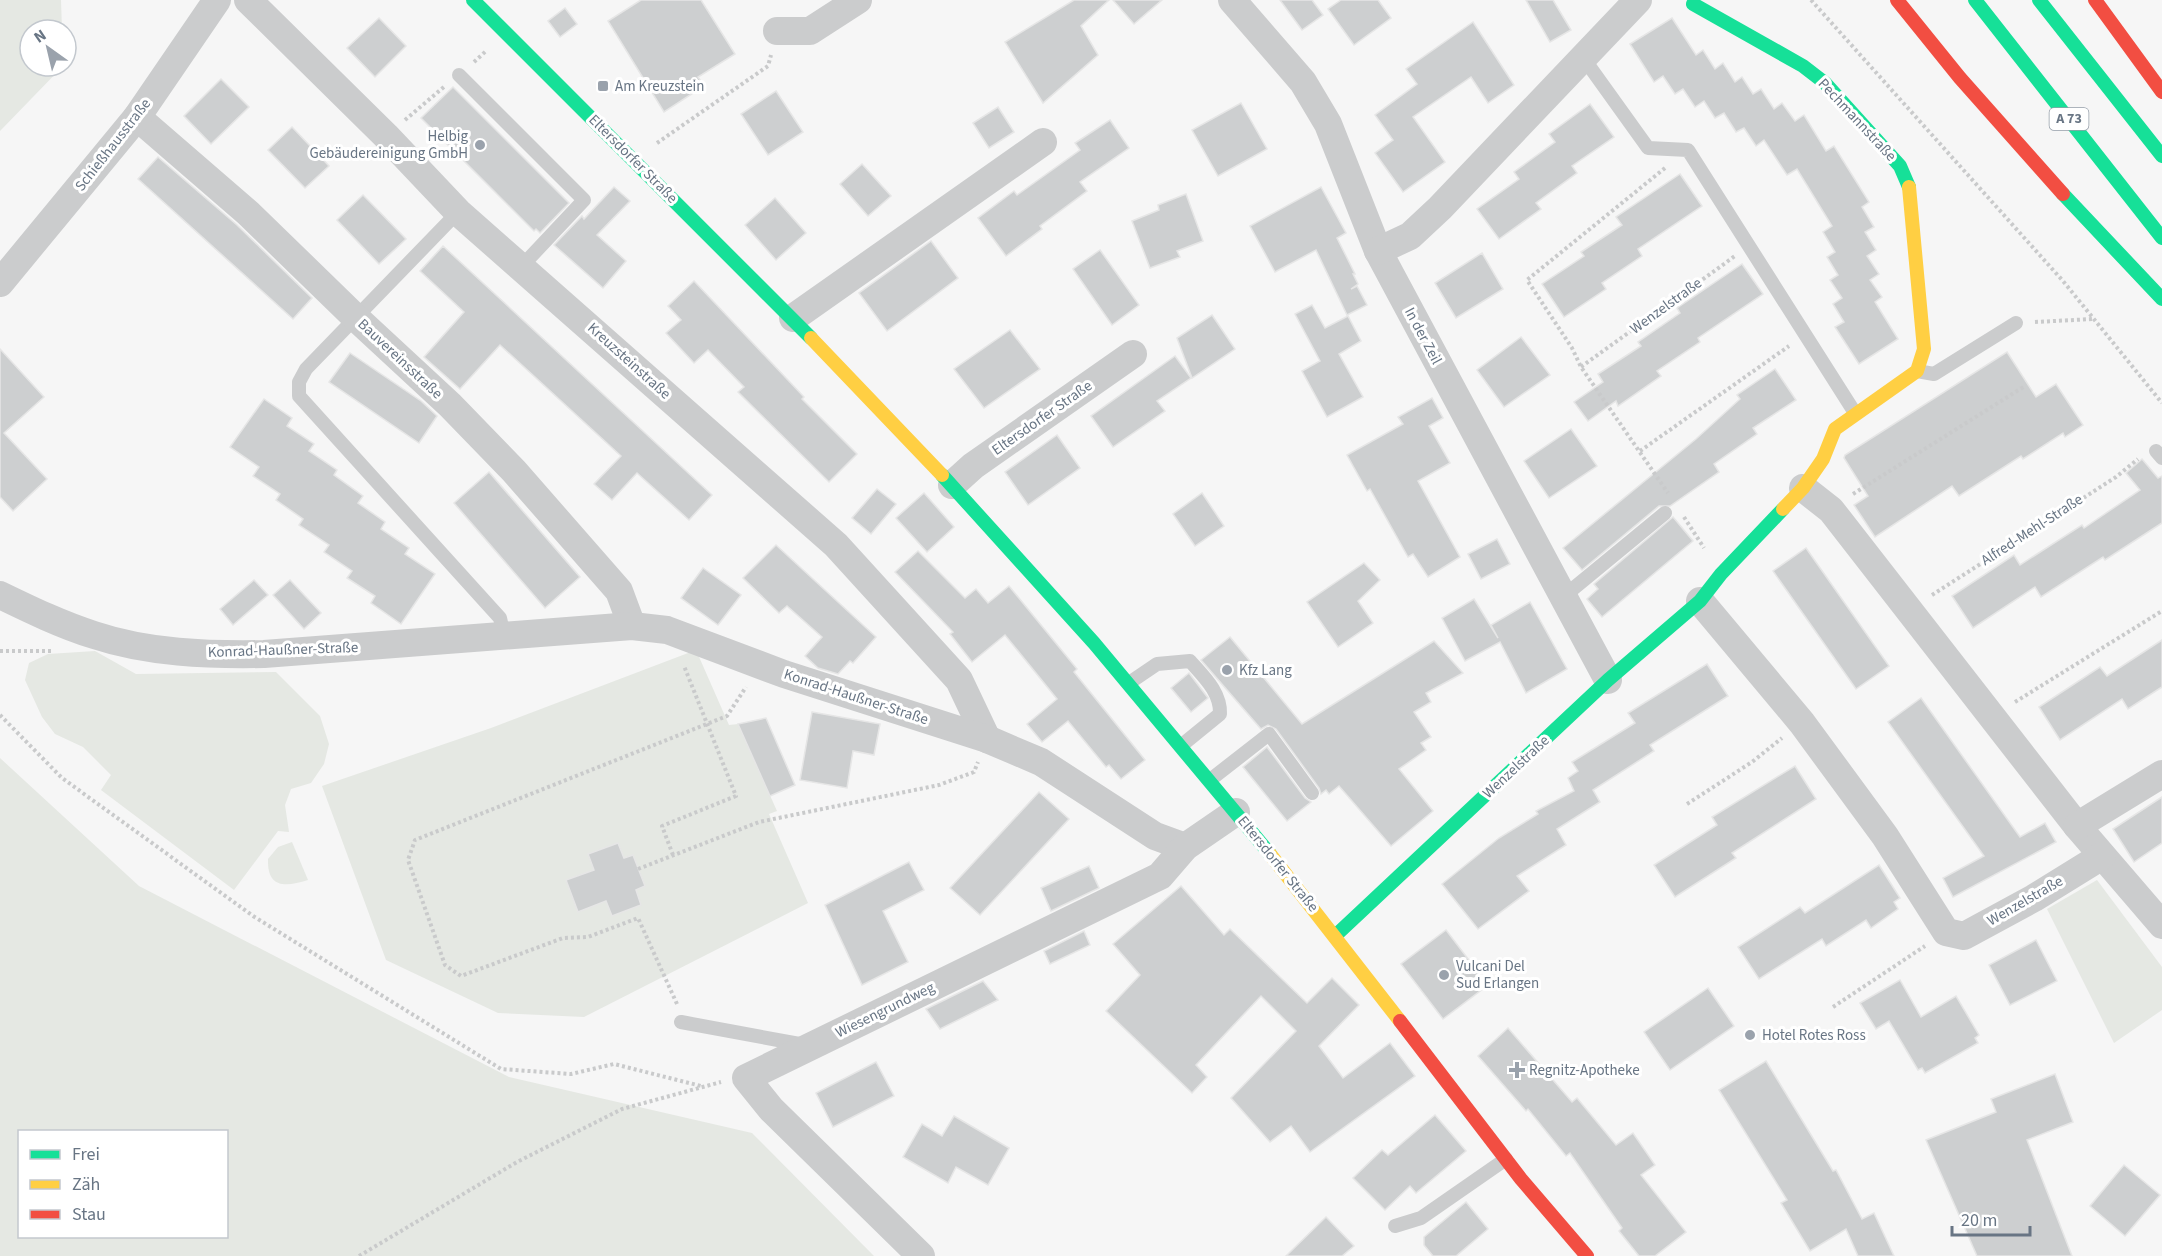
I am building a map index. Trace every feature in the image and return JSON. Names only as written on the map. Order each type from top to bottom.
[{"type":"main road","name":"Eltersdorfer Straße","points":[[473,0],[793,318],[952,485],[1129,683],[1236,812],[1335,936],[1506,1159],[1587,1256]]},
{"type":"main road","points":[[1898,0],[1963,83],[2162,299]]},
{"type":"main road","name":"A 73","points":[[1975,0],[2162,238]]},
{"type":"main road","points":[[2039,0],[2162,156]]},
{"type":"main road","points":[[2095,0],[2162,92]]},
{"type":"main road","name":"Pechmannstraße","points":[[1693,4],[1803,66],[1825,83],[1900,166],[1911,192],[1924,350],[1917,371]]},
{"type":"main road","points":[[1855,413],[1917,371]]},
{"type":"main road","name":"Wenzelstraße","points":[[1335,936],[1608,680],[1700,601],[1721,574],[1803,488],[1823,459],[1835,429],[1855,413]]},
{"type":"street","name":"Schießhausstraße","points":[[0,283],[137,117],[217,0]]},
{"type":"street","name":"Kreuzsteinstraße","points":[[248,0],[386,136],[458,212],[836,545],[958,680],[987,739]]},
{"type":"street","points":[[777,31],[810,31],[858,0]]},
{"type":"street","name":"In der Zeil","points":[[1232,0],[1303,82],[1328,124],[1378,251],[1608,680]]},
{"type":"street","points":[[1378,251],[1410,236],[1440,208],[1633,1]]},
{"type":"street","name":"Bauvereinsstraße","points":[[137,117],[248,213],[450,405],[514,471],[619,591],[632,626]]},
{"type":"street","points":[[793,318],[1043,142]]},
{"type":"street","name":"Eltersdorfer Straße","points":[[952,485],[973,466],[1133,354]]},
{"type":"street","points":[[1803,488],[1831,510],[1991,717],[2102,856],[2162,926]]},
{"type":"street","name":"Konrad-Haußner-Straße","points":[[0,595],[96,636],[134,645],[213,655],[264,654],[632,626],[667,630],[784,674],[987,739],[1041,762],[1155,836],[1185,847]]},
{"type":"street","points":[[1700,601],[1802,723],[1885,836],[1946,932]]},
{"type":"street","points":[[2078,826],[2162,774]]},
{"type":"street","name":"Wiesengrundweg","points":[[746,1078],[1160,876],[1185,847],[1236,812]]},
{"type":"street","name":"Wenzelstraße","points":[[1946,932],[1964,936],[2034,898],[2102,856]]},
{"type":"street","points":[[746,1078],[771,1109],[921,1256]]},
{"type":"lane","points":[[1582,56],[1648,148],[1688,150],[1855,413]]},
{"type":"lane","points":[[459,75],[584,200],[522,266]]},
{"type":"lane","points":[[458,212],[306,369],[299,382],[299,396],[500,618],[504,636]]},
{"type":"lane","points":[[1917,371],[1934,374],[2016,323]]},
{"type":"lane","points":[[1563,597],[1665,513]]},
{"type":"lane","points":[[1129,683],[1157,664],[1190,661],[1210,684],[1221,702],[1220,714],[1182,745]]},
{"type":"lane","points":[[1210,780],[1269,734],[1312,793]]},
{"type":"lane","points":[[681,1022],[810,1046]]},
{"type":"lane","points":[[1395,1226],[1421,1218],[1506,1159]]},
{"type":"path","points":[[1811,0],[2063,280],[2162,403]]},
{"type":"path","points":[[634,160],[768,66],[777,31]]},
{"type":"path","points":[[386,136],[459,75]]},
{"type":"path","points":[[1670,495],[1581,367],[1572,348],[1527,280],[1688,150]]},
{"type":"path","name":"Wenzelstraße","points":[[1581,367],[1750,246]]},
{"type":"path","points":[[2016,323],[2094,319]]},
{"type":"path","points":[[1640,452],[1806,333]]},
{"type":"path","points":[[1831,510],[2025,387]]},
{"type":"path","name":"Alfred-Mehl-Straße","points":[[1908,610],[2116,477],[2144,454],[2159,455]]},
{"type":"path","points":[[1683,514],[1721,574]]},
{"type":"path","points":[[1991,717],[2162,611]]},
{"type":"path","points":[[681,1022],[674,994],[638,918],[588,937],[563,938],[461,976],[445,965],[408,860],[415,840],[727,716],[761,664]]},
{"type":"path","points":[[673,855],[662,826],[736,796],[684,666]]},
{"type":"path","points":[[0,715],[62,778],[253,916],[501,1069],[571,1074],[614,1064],[701,1086]]},
{"type":"path","points":[[1687,804],[1752,762],[1802,723]]},
{"type":"path","points":[[639,868],[759,822],[939,785],[974,772],[987,739]]},
{"type":"path","points":[[1833,1006],[1946,932]]},
{"type":"path","points":[[359,1256],[517,1162],[622,1109],[701,1086],[746,1078]]},
{"type":"shaded area","points":[[0,0],[61,0],[62,18],[18,18],[18,78],[51,78],[0,131]]},
{"type":"shaded area","points":[[696,650],[729,725],[738,724],[777,811],[769,814],[808,903],[584,1017],[498,1013],[386,960],[322,786],[491,728]]},
{"type":"shaded area","points":[[95,651],[136,674],[276,672],[320,716],[329,744],[324,764],[311,783],[291,789],[285,805],[289,832],[278,831],[234,890],[101,790],[111,775],[83,747],[55,734],[42,717],[25,680],[29,663],[48,654]]},
{"type":"shaded area","points":[[0,758],[139,886],[509,1077],[752,1133],[874,1256],[0,1256]]},
{"type":"shaded area","points":[[292,842],[308,880],[292,884],[279,883],[271,876],[268,859],[278,847]]},
{"type":"shaded area","points":[[2097,880],[2162,967],[2162,1010],[2114,1043],[2047,909]]},
{"type":"building","points":[[641,0],[701,0],[735,54],[698,77],[704,86],[664,112],[608,21]]},
{"type":"building","points":[[1074,0],[1109,0],[1081,26],[1098,55],[1043,103],[1005,42]]},
{"type":"building","points":[[1113,0],[1162,0],[1134,24]]},
{"type":"building","points":[[1280,0],[1312,0],[1323,15],[1302,30]]},
{"type":"building","points":[[1341,0],[1378,0],[1391,18],[1354,45],[1328,9]]},
{"type":"building","points":[[1526,0],[1553,0],[1571,30],[1550,42]]},
{"type":"building","points":[[565,8],[577,24],[560,37],[548,21]]},
{"type":"building","points":[[379,18],[406,46],[375,77],[347,48]]},
{"type":"building","points":[[1672,18],[1696,55],[1703,50],[1715,69],[1723,63],[1735,82],[1742,77],[1753,94],[1761,89],[1774,109],[1782,103],[1795,121],[1804,115],[1826,151],[1834,146],[1869,202],[1862,207],[1874,227],[1865,232],[1876,250],[1867,256],[1879,274],[1870,280],[1882,297],[1875,302],[1898,339],[1859,364],[1835,327],[1844,322],[1833,304],[1842,298],[1830,280],[1838,275],[1827,257],[1835,252],[1823,232],[1832,226],[1797,169],[1787,175],[1764,140],[1756,146],[1744,128],[1736,132],[1724,113],[1715,118],[1704,101],[1695,107],[1683,89],[1675,94],[1663,76],[1654,82],[1630,44]]},
{"type":"building","points":[[1473,22],[1514,85],[1488,103],[1471,77],[1413,117],[1445,162],[1403,192],[1375,153],[1393,140],[1375,115],[1417,84],[1406,69]]},
{"type":"building","points":[[221,79],[249,107],[211,144],[184,116]]},
{"type":"building","name":"Helbig Gebäudereinigung GmbH","points":[[453,87],[569,203],[540,233],[536,229],[534,231],[421,118]]},
{"type":"building","points":[[776,91],[803,132],[768,155],[741,114]]},
{"type":"building","points":[[1241,103],[1267,149],[1218,176],[1192,130]]},
{"type":"building","points":[[1590,104],[1614,137],[1572,166],[1577,173],[1536,203],[1541,209],[1499,239],[1477,209],[1519,179],[1514,172],[1555,142],[1549,134]]},
{"type":"building","points":[[998,107],[1014,132],[989,148],[973,123]]},
{"type":"building","points":[[1110,120],[1129,148],[1080,182],[1087,191],[1040,226],[1042,229],[1006,256],[978,218],[1014,191],[1017,195],[1080,150],[1075,143]]},
{"type":"building","points":[[292,127],[329,166],[305,188],[268,150]]},
{"type":"building","points":[[158,157],[237,225],[312,298],[293,319],[138,179]]},
{"type":"building","points":[[862,164],[891,196],[868,216],[840,184]]},
{"type":"building","points":[[1680,174],[1702,206],[1638,249],[1642,256],[1602,283],[1606,289],[1564,317],[1542,284],[1584,256],[1581,252],[1622,225],[1616,217]]},
{"type":"building","points":[[614,187],[630,201],[597,235],[626,261],[603,288],[554,245],[582,216],[584,219]]},
{"type":"building","points":[[1321,187],[1346,233],[1337,238],[1358,284],[1351,289],[1357,286],[1367,305],[1347,315],[1316,250],[1275,272],[1250,226]]},
{"type":"building","points":[[1186,194],[1203,241],[1177,251],[1180,257],[1150,268],[1132,221],[1159,210],[1158,205]]},
{"type":"building","points":[[363,195],[406,239],[379,264],[337,220]]},
{"type":"building","points":[[775,198],[806,233],[776,260],[745,225]]},
{"type":"building","points":[[931,241],[958,278],[887,331],[859,293]]},
{"type":"building","points":[[443,246],[712,495],[689,520],[637,473],[612,500],[594,484],[621,456],[500,345],[460,389],[424,357],[464,312],[420,271]]},
{"type":"building","points":[[1100,250],[1139,305],[1112,325],[1073,269]]},
{"type":"building","points":[[1482,253],[1503,289],[1456,318],[1435,283]]},
{"type":"building","points":[[1742,264],[1763,294],[1698,338],[1700,342],[1657,371],[1661,376],[1618,406],[1616,401],[1588,421],[1574,402],[1603,382],[1598,374],[1641,346],[1638,342],[1680,313],[1677,308]]},
{"type":"building","points":[[694,281],[804,397],[802,399],[857,454],[829,482],[738,392],[744,387],[708,350],[694,363],[666,333],[681,320],[668,306]]},
{"type":"building","points":[[1312,305],[1325,328],[1348,316],[1361,341],[1339,354],[1363,397],[1327,417],[1302,371],[1320,361],[1295,314]]},
{"type":"building","points":[[1212,315],[1235,349],[1192,378],[1177,338]]},
{"type":"building","points":[[1010,330],[1040,369],[984,408],[954,369]]},
{"type":"building","points":[[1521,337],[1550,375],[1504,407],[1477,370]]},
{"type":"building","points":[[0,349],[44,397],[4,433],[47,479],[13,511],[0,497]]},
{"type":"building","points":[[2007,352],[2036,397],[2056,384],[2083,425],[2065,437],[2063,433],[2023,459],[2021,456],[1959,496],[1952,486],[1875,537],[1854,505],[1868,496],[1844,458],[1845,455]]},
{"type":"building","points":[[350,353],[421,401],[437,416],[419,443],[329,382]]},
{"type":"building","points":[[1175,356],[1191,378],[1157,401],[1165,411],[1113,447],[1091,416]]},
{"type":"building","points":[[1775,369],[1796,400],[1753,428],[1757,434],[1714,464],[1719,472],[1670,506],[1659,506],[1582,570],[1563,548],[1696,439],[1740,399],[1737,395]]},
{"type":"building","points":[[1432,398],[1443,418],[1429,426],[1450,463],[1418,481],[1460,557],[1428,577],[1413,554],[1408,557],[1370,489],[1367,491],[1347,455],[1403,424],[1398,417]]},
{"type":"building","points":[[264,399],[292,418],[287,426],[314,444],[309,451],[337,470],[334,475],[363,496],[358,503],[385,522],[381,529],[409,548],[405,554],[435,574],[401,624],[371,603],[375,596],[347,578],[352,571],[324,552],[329,545],[299,525],[303,519],[276,500],[280,494],[253,476],[259,467],[230,447]]},
{"type":"building","points":[[1571,429],[1597,466],[1549,498],[1524,461]]},
{"type":"building","points":[[1057,435],[1080,468],[1028,505],[1005,472]]},
{"type":"building","points":[[2142,459],[2158,478],[2162,476],[2162,523],[2105,560],[2103,557],[2041,597],[2035,587],[1973,628],[1952,596],[2014,555],[2020,565],[2082,525],[2084,528],[2140,490],[2126,473]]},
{"type":"building","points":[[489,472],[580,577],[545,608],[454,503]]},
{"type":"building","points":[[877,489],[896,504],[871,534],[852,518]]},
{"type":"building","points":[[924,493],[954,527],[927,552],[896,518]]},
{"type":"building","points":[[1202,493],[1224,526],[1195,546],[1173,514]]},
{"type":"building","points":[[1673,517],[1693,541],[1602,617],[1587,599],[1598,589],[1594,584]]},
{"type":"building","points":[[1497,539],[1510,564],[1481,579],[1468,554]]},
{"type":"building","points":[[776,545],[876,637],[853,663],[850,661],[838,674],[818,668],[805,656],[822,637],[787,606],[779,613],[743,578]]},
{"type":"building","points":[[1806,548],[1889,666],[1856,689],[1773,571]]},
{"type":"building","points":[[918,551],[965,598],[976,589],[988,603],[1009,586],[1077,669],[1074,672],[1145,760],[1121,779],[1109,765],[1106,767],[1068,721],[1042,742],[1027,724],[1057,699],[1005,635],[972,662],[950,634],[953,632],[895,572]]},
{"type":"building","points":[[1364,563],[1380,580],[1358,601],[1373,623],[1338,647],[1307,602]]},
{"type":"building","points":[[703,568],[741,595],[718,625],[681,598]]},
{"type":"building","points":[[254,580],[268,595],[233,625],[220,609]]},
{"type":"building","points":[[290,580],[321,613],[304,629],[273,595]]},
{"type":"building","points":[[1474,599],[1498,638],[1491,625],[1530,602],[1567,669],[1526,693],[1500,642],[1465,661],[1442,618]]},
{"type":"building","points":[[1230,637],[1302,724],[1434,641],[1463,673],[1426,693],[1431,702],[1414,712],[1431,737],[1421,743],[1426,750],[1399,769],[1433,811],[1391,846],[1339,786],[1329,794],[1326,790],[1321,794],[1276,729],[1268,725],[1261,729],[1201,660]]},
{"type":"building","points":[[2162,640],[2162,687],[2128,709],[2122,699],[2060,740],[2039,707],[2100,667],[2107,676]]},
{"type":"building","points":[[1707,664],[1728,696],[1650,745],[1654,751],[1593,790],[1600,802],[1557,829],[1566,845],[1517,876],[1529,891],[1478,929],[1442,884],[1499,838],[1538,814],[1536,811],[1574,791],[1568,778],[1578,771],[1572,762],[1635,723],[1628,713]]},
{"type":"building","points":[[1189,673],[1208,698],[1191,712],[1171,688]]},
{"type":"building","points":[[1921,698],[2020,837],[2045,823],[2056,842],[1953,897],[1943,878],[1984,856],[1888,722]]},
{"type":"building","points":[[812,712],[880,724],[874,755],[853,751],[847,788],[800,780]]},
{"type":"building","points":[[766,718],[795,785],[770,796],[738,724]]},
{"type":"building","points":[[1267,747],[1305,798],[1311,802],[1287,821],[1243,767]]},
{"type":"building","points":[[1795,766],[1816,799],[1732,853],[1736,858],[1675,897],[1654,865],[1717,825],[1712,817]]},
{"type":"building","points":[[1039,792],[1069,819],[980,915],[950,888]]},
{"type":"building","points":[[2162,797],[2162,843],[2134,862],[2113,829]]},
{"type":"building","points":[[618,843],[624,858],[633,855],[645,886],[636,890],[641,905],[612,916],[606,901],[578,912],[566,880],[594,870],[588,854]]},
{"type":"building","points":[[909,862],[924,890],[883,911],[908,962],[862,985],[825,905]]},
{"type":"building","points":[[1879,865],[1900,898],[1894,902],[1898,909],[1871,928],[1866,920],[1826,946],[1822,939],[1759,979],[1738,947],[1800,907],[1805,913]]},
{"type":"building","points":[[1089,866],[1099,888],[1051,911],[1041,888]]},
{"type":"building","points":[[1181,886],[1224,935],[1230,929],[1307,1003],[1332,978],[1359,1005],[1319,1046],[1343,1078],[1390,1043],[1415,1076],[1310,1152],[1291,1126],[1270,1142],[1231,1098],[1296,1031],[1261,996],[1196,1065],[1207,1077],[1192,1093],[1106,1011],[1140,975],[1113,944]]},
{"type":"building","name":"Vulcani Del Sud Erlangen","points":[[1446,930],[1488,985],[1443,1019],[1401,964]]},
{"type":"building","points":[[1084,931],[1090,945],[1050,964],[1044,951]]},
{"type":"building","points":[[2036,940],[2057,981],[2010,1005],[1989,965]]},
{"type":"building","points":[[1900,980],[1921,1017],[1956,996],[1979,1035],[1975,1038],[1978,1043],[1925,1073],[1922,1068],[1918,1070],[1889,1021],[1876,1029],[1860,1003]]},
{"type":"building","points":[[983,981],[998,1000],[940,1029],[926,1009]]},
{"type":"building","points":[[1708,988],[1734,1026],[1670,1070],[1644,1032]]},
{"type":"building","points":[[1508,1028],[1572,1102],[1577,1098],[1616,1145],[1633,1133],[1655,1165],[1641,1175],[1686,1232],[1655,1256],[1639,1256],[1619,1231],[1622,1228],[1570,1153],[1566,1156],[1528,1109],[1526,1111],[1478,1056]]},
{"type":"building","points":[[1766,1061],[1833,1171],[1836,1170],[1862,1219],[1874,1213],[1894,1256],[1858,1256],[1846,1229],[1810,1251],[1781,1203],[1787,1200],[1719,1090]]},
{"type":"building","points":[[876,1062],[894,1096],[833,1127],[816,1093]]},
{"type":"building","points":[[2055,1074],[2073,1122],[2027,1140],[2072,1256],[1977,1256],[1926,1140],[1996,1112],[1991,1099]]},
{"type":"building","points":[[1435,1115],[1466,1151],[1416,1193],[1410,1186],[1385,1210],[1353,1178],[1382,1150],[1388,1155]]},
{"type":"building","points":[[954,1116],[1009,1148],[988,1185],[956,1167],[948,1183],[903,1157],[922,1124],[942,1136]]},
{"type":"building","points":[[2124,1165],[2160,1195],[2125,1236],[2090,1206]]},
{"type":"building","points":[[1466,1202],[1488,1229],[1456,1256],[1433,1256],[1424,1245],[1424,1237]]},
{"type":"building","points":[[1326,1217],[1354,1246],[1342,1256],[1286,1256]]},
{"type":"traffic: fast","points":[[473,0],[811,338]]},
{"type":"traffic: fast","points":[[1975,0],[2162,238]]},
{"type":"traffic: fast","points":[[2039,0],[2162,156]]},
{"type":"traffic: fast","points":[[1693,4],[1803,66],[1825,83],[1900,166],[1909,187]]},
{"type":"traffic: fast","points":[[2063,194],[2162,299]]},
{"type":"traffic: fast","points":[[942,475],[1094,643],[1270,854]]},
{"type":"traffic: fast","points":[[1335,936],[1608,680],[1700,601],[1721,574],[1783,509]]},
{"type":"traffic: slow","points":[[1783,509],[1803,488],[1823,459],[1835,429],[1917,371],[1924,349],[1909,187]]},
{"type":"traffic: slow","points":[[811,338],[942,475]]},
{"type":"traffic: slow","points":[[1270,854],[1400,1021]]},
{"type":"traffic: jam","points":[[1897,0],[1960,78],[2063,194]]},
{"type":"traffic: jam","points":[[2095,0],[2162,92]]},
{"type":"traffic: jam","points":[[1400,1021],[1521,1179],[1587,1256]]},
{"type":"place","name":"Am Kreuzstein","points":[[603,86]]},
{"type":"place","name":"Helbig Gebäudereinigung GmbH","points":[[480,145]]},
{"type":"place","name":"Kfz Lang","points":[[1227,670]]},
{"type":"place","name":"Vulcani Del Sud Erlangen","points":[[1444,975]]},
{"type":"place","name":"Hotel Rotes Ross","points":[[1750,1035]]},
{"type":"place","name":"Regnitz-Apotheke","points":[[1517,1070]]}]
